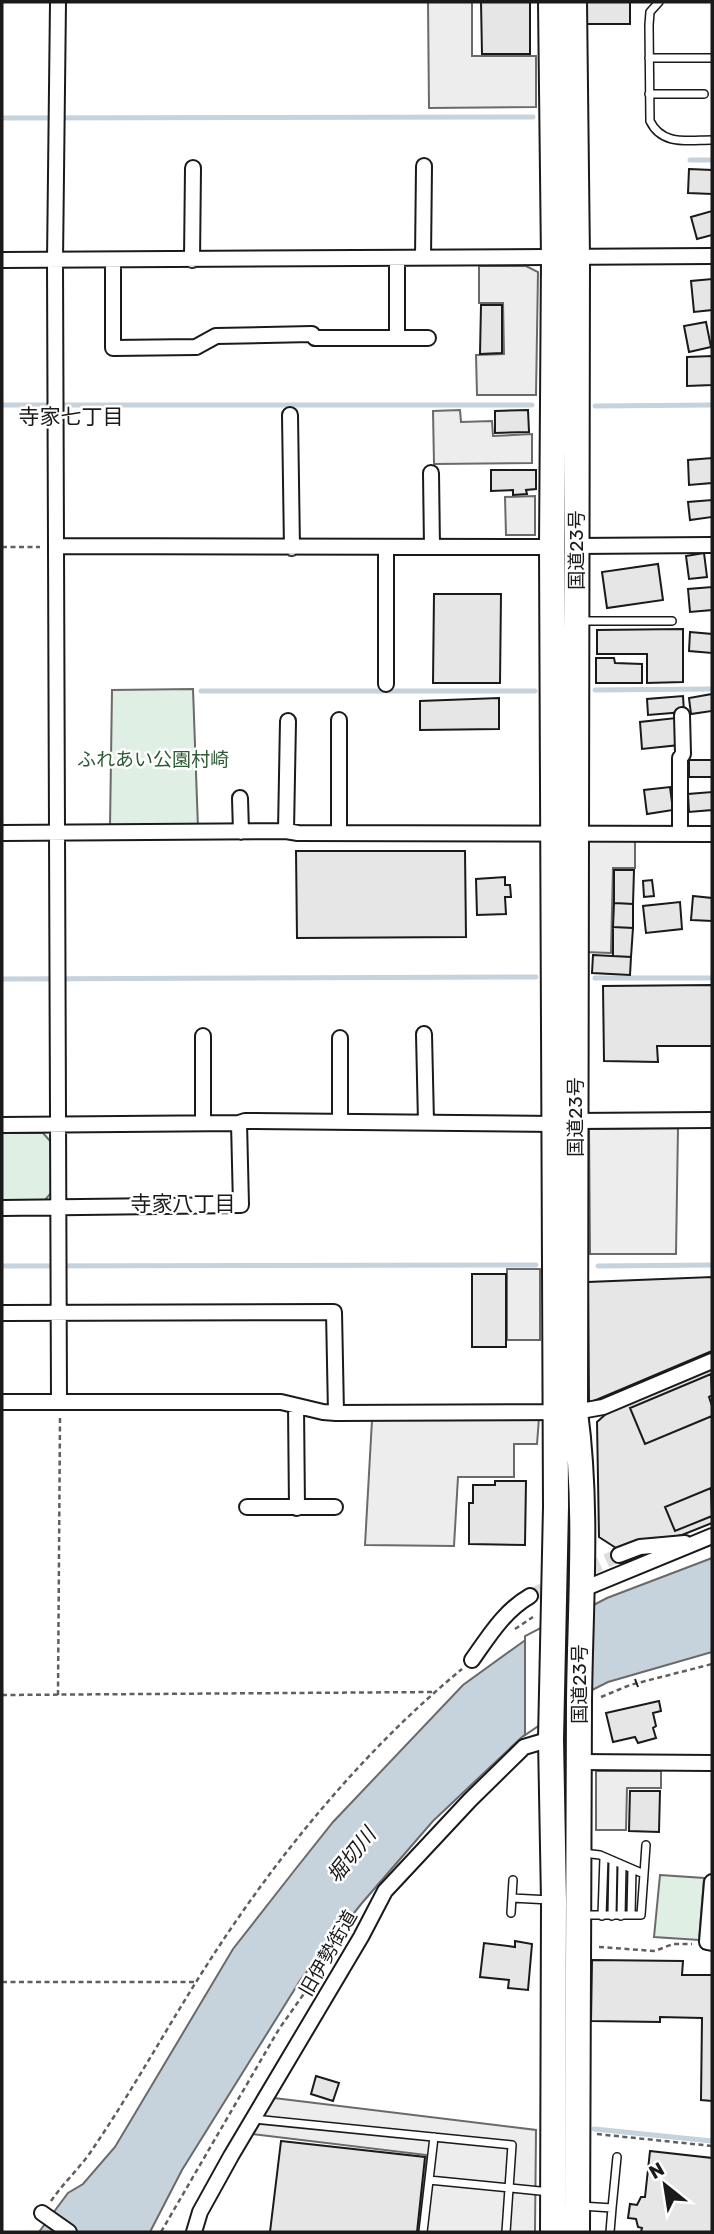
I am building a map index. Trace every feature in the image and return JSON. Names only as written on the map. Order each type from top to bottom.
[{"type":"highway","name":"国道23号","points":[[551,2],[566,258]]},
{"type":"highway","name":"国道23号","points":[[574,2],[566,258],[564,1412],[556,1507],[552,1611],[552,1728],[554,1900],[577,2232]]},
{"type":"highway","name":"国道23号","points":[[564,546],[576,621],[565,833]]},
{"type":"highway","name":"国道23号","points":[[553,2232],[553,2193],[569,2124],[578,1946],[590,1916],[579,1853],[579,1762],[590,1701],[580,1593],[581,1461],[564,1412]]},
{"type":"street","points":[[58,2],[55,261],[59,1402]]},
{"type":"street","points":[[423,258],[424,166]]},
{"type":"street","points":[[192,260],[193,168]]},
{"type":"street","points":[[2,260],[712,256]]},
{"type":"street","points":[[397,259],[397,338]]},
{"type":"street","points":[[113,260],[113,348],[196,347],[216,336],[312,334],[315,338],[428,338]]},
{"type":"street","points":[[290,415],[292,548]]},
{"type":"street","points":[[430,473],[432,547]]},
{"type":"street","points":[[56,547],[712,545]]},
{"type":"street","points":[[386,548],[386,684]]},
{"type":"street","points":[[680,834],[682,715]]},
{"type":"street","points":[[339,833],[340,720]]},
{"type":"street","points":[[286,831],[288,721]]},
{"type":"street","points":[[240,798],[241,832]]},
{"type":"street","points":[[2,833],[286,831],[712,834]]},
{"type":"street","points":[[424,1034],[426,1122]]},
{"type":"street","points":[[203,1036],[203,1123]]},
{"type":"street","points":[[340,1038],[340,1121]]},
{"type":"street","points":[[2,1125],[245,1121],[712,1120]]},
{"type":"street","points":[[2,1208],[241,1205],[239,1123]]},
{"type":"street","points":[[2,1313],[334,1312],[337,1413]]},
{"type":"street","points":[[2,1402],[281,1402],[337,1413],[564,1412],[603,1407],[712,1361]]},
{"type":"street","points":[[296,1406],[297,1508]]},
{"type":"street","points":[[247,1507],[335,1507]]},
{"type":"street","points":[[580,1593],[712,1536]]},
{"type":"street","points":[[619,1555],[674,1542],[695,1543]]},
{"type":"street","points":[[472,1660],[503,1618],[530,1596]]},
{"type":"street","name":"旧伊勢街道","points":[[194,2232],[200,2212],[252,2119],[354,1949],[385,1891],[524,1747],[552,1728]]},
{"type":"street","points":[[579,1762],[712,1763]]},
{"type":"street","points":[[709,1943],[712,1882]]},
{"type":"street","points":[[45,2215],[69,2232]]},
{"type":"lane","points":[[659,2],[650,12],[650,121],[654,130],[664,138],[712,140]]},
{"type":"lane","points":[[649,58],[712,58]]},
{"type":"lane","points":[[649,94],[704,94]]},
{"type":"lane","points":[[576,621],[672,621]]},
{"type":"lane","points":[[604,1857],[590,1916],[641,1915],[646,1845]]},
{"type":"lane","points":[[579,1853],[604,1857],[643,1874]]},
{"type":"lane","points":[[612,1916],[613,1861]]},
{"type":"lane","points":[[621,1916],[622,1865]]},
{"type":"lane","points":[[631,1915],[632,1869]]},
{"type":"lane","points":[[511,1913],[513,1880]]},
{"type":"lane","points":[[512,1898],[554,1900]]},
{"type":"lane","points":[[252,2119],[512,2145],[506,2232]]},
{"type":"lane","points":[[423,2232],[434,2137]]},
{"type":"lane","points":[[610,2232],[617,2157]]},
{"type":"lane","points":[[429,2180],[553,2193]]},
{"type":"lane","points":[[577,2205],[612,2208]]},
{"type":"path","points":[[2,547],[56,547]]},
{"type":"path","points":[[58,1695],[59,1402]]},
{"type":"path","points":[[590,1701],[630,1685],[712,1664]]},
{"type":"path","points":[[2,1695],[433,1692],[356,1771],[288,1852],[213,1955],[93,2149],[66,2180],[45,2215]]},
{"type":"path","points":[[578,1946],[655,1951],[673,1944],[709,1943]]},
{"type":"path","points":[[161,2232],[279,2029],[331,1956]]},
{"type":"path","points":[[2,1982],[196,1982]]},
{"type":"path","points":[[569,2124],[712,2146]]},
{"type":"green space","name":"ふれあい公園村崎","points":[[193,689],[198,828],[110,827],[112,690]]},
{"type":"green space","points":[[2,1133],[43,1133],[51,1142],[52,1192],[44,1201],[2,1201]]},
{"type":"green space","points":[[660,1875],[704,1878],[699,1940],[654,1937]]},
{"type":"shaded area","points":[[428,2],[472,2],[472,56],[536,56],[536,107],[429,108]]},
{"type":"shaded area","points":[[479,266],[526,266],[538,272],[536,395],[477,395],[476,355],[504,354],[503,303],[479,303]]},
{"type":"shaded area","points":[[460,410],[461,422],[492,421],[493,436],[532,434],[532,463],[434,464],[433,411]]},
{"type":"shaded area","points":[[535,496],[535,535],[506,535],[505,497]]},
{"type":"shaded area","points":[[587,838],[635,839],[635,868],[613,868],[611,953],[584,952]]},
{"type":"shaded area","points":[[678,1128],[676,1254],[590,1254],[589,1129]]},
{"type":"shaded area","points":[[507,1269],[540,1269],[540,1340],[507,1340]]},
{"type":"shaded area","points":[[539,1418],[537,1444],[514,1444],[514,1477],[458,1477],[454,1546],[365,1545],[372,1420]]},
{"type":"shaded area","points":[[596,1771],[661,1771],[661,1788],[627,1788],[626,1830],[596,1830]]},
{"type":"shaded area","points":[[274,2098],[536,2130],[535,2232],[418,2232],[427,2155],[252,2134]]},
{"type":"water","name":"堀切川","points":[[712,1558],[712,1652],[608,1682],[566,1703],[522,1737],[433,1821],[301,1979],[182,2170],[150,2232],[39,2232],[68,2193],[83,2184],[115,2147],[233,1949],[333,1822],[463,1685],[524,1641],[607,1598]]},
{"type":"pier","points":[[591,1602],[568,1706],[525,1735],[525,1636]]},
{"type":"building","points":[[481,2],[530,2],[530,54],[482,54]]},
{"type":"building","points":[[583,2],[630,2],[630,24],[583,24]]},
{"type":"building","points":[[689,169],[712,170],[712,194],[688,193]]},
{"type":"building","points":[[712,211],[712,235],[697,239],[691,217]]},
{"type":"building","points":[[712,279],[712,310],[694,312],[691,281]]},
{"type":"building","points":[[481,305],[502,305],[502,353],[480,354]]},
{"type":"building","points":[[706,322],[711,347],[689,352],[684,326]]},
{"type":"building","points":[[712,356],[712,385],[687,386],[687,357]]},
{"type":"building","points":[[528,410],[529,432],[495,433],[495,411]]},
{"type":"building","points":[[712,458],[712,483],[689,485],[688,460]]},
{"type":"building","points":[[491,470],[536,470],[536,489],[526,490],[527,494],[513,495],[513,490],[491,491]]},
{"type":"building","points":[[712,500],[712,517],[690,520],[688,502]]},
{"type":"building","points":[[704,553],[707,577],[689,579],[686,556]]},
{"type":"building","points":[[658,564],[663,600],[607,608],[602,572]]},
{"type":"building","points":[[712,587],[712,610],[690,612],[688,589]]},
{"type":"building","points":[[434,594],[501,594],[500,683],[433,683]]},
{"type":"building","points":[[683,629],[683,682],[647,683],[647,654],[597,654],[597,630]]},
{"type":"building","points":[[690,632],[712,634],[712,653],[689,651]]},
{"type":"building","points":[[596,658],[614,658],[615,663],[642,664],[642,683],[596,683]]},
{"type":"building","points":[[712,694],[712,711],[691,714],[689,698]]},
{"type":"building","points":[[683,696],[684,712],[648,715],[647,699]]},
{"type":"building","points":[[499,698],[499,729],[420,730],[420,701]]},
{"type":"building","points":[[676,718],[679,745],[642,749],[640,722]]},
{"type":"building","points":[[689,760],[712,760],[712,777],[689,777]]},
{"type":"building","points":[[670,787],[673,810],[647,814],[644,790]]},
{"type":"building","points":[[712,792],[712,810],[689,812],[688,794]]},
{"type":"building","points":[[296,851],[465,851],[466,937],[297,938]]},
{"type":"building","points":[[614,870],[634,870],[633,904],[614,903]]},
{"type":"building","points":[[505,877],[505,885],[510,885],[511,897],[505,897],[506,914],[477,915],[476,879]]},
{"type":"building","points":[[652,880],[654,896],[644,897],[643,881]]},
{"type":"building","points":[[693,896],[712,898],[712,921],[691,920]]},
{"type":"building","points":[[680,902],[682,929],[646,933],[643,906]]},
{"type":"building","points":[[614,903],[633,904],[633,928],[613,927]]},
{"type":"building","points":[[613,927],[633,928],[631,957],[613,956]]},
{"type":"building","points":[[593,955],[631,957],[630,975],[592,973]]},
{"type":"building","points":[[712,985],[712,1046],[657,1046],[658,1062],[604,1061],[603,986]]},
{"type":"building","points":[[472,1274],[506,1274],[506,1347],[472,1347]]},
{"type":"building","points":[[712,1277],[712,1351],[589,1403],[588,1282]]},
{"type":"building","points":[[712,1368],[712,1523],[682,1535],[616,1548],[599,1537],[597,1422],[607,1413]]},
{"type":"building","points":[[711,1374],[712,1395],[709,1397],[712,1416],[645,1444],[630,1408]]},
{"type":"building","points":[[495,1481],[526,1481],[525,1545],[469,1544],[469,1503],[473,1503],[473,1485],[495,1485]]},
{"type":"building","points":[[711,1488],[712,1516],[675,1531],[665,1507]]},
{"type":"building","points":[[659,1701],[661,1711],[653,1713],[656,1738],[638,1743],[635,1737],[613,1742],[606,1713]]},
{"type":"building","points":[[630,1791],[660,1791],[659,1832],[629,1831]]},
{"type":"building","points":[[515,1941],[532,1944],[528,1990],[508,1988],[509,1980],[480,1977],[484,1943],[515,1947]]},
{"type":"building","points":[[592,1960],[683,1961],[682,1975],[712,1975],[712,2101],[701,2100],[702,2018],[660,2017],[660,2022],[591,2021]]},
{"type":"building","points":[[316,2076],[339,2083],[333,2101],[311,2094]]},
{"type":"building","points":[[281,2141],[425,2157],[417,2232],[270,2232]]},
{"type":"building","points":[[650,2151],[712,2158],[712,2232],[641,2232],[642,2228],[638,2227],[636,2219],[628,2218],[630,2204],[637,2205],[641,2197],[645,2197]]},
{"type":"waterway","points":[[2,118],[533,117]]},
{"type":"waterway","points":[[690,160],[712,160]]},
{"type":"waterway","points":[[2,405],[532,405]]},
{"type":"waterway","points":[[595,406],[712,405]]},
{"type":"waterway","points":[[595,690],[712,689]]},
{"type":"waterway","points":[[201,691],[535,691]]},
{"type":"waterway","points":[[2,979],[536,977]]},
{"type":"waterway","points":[[595,978],[712,978]]},
{"type":"waterway","points":[[2,1266],[536,1265]]},
{"type":"waterway","points":[[598,1266],[712,1265]]},
{"type":"waterway","points":[[594,2129],[712,2141]]},
{"type":"tunnel","points":[[530,1596],[619,1555]]},
{"type":"fence","points":[[635,1679],[638,1687]]},
{"type":"district","name":"寺家七丁目","points":[[71,416]]},
{"type":"district","name":"寺家八丁目","points":[[183,1203]]}]
